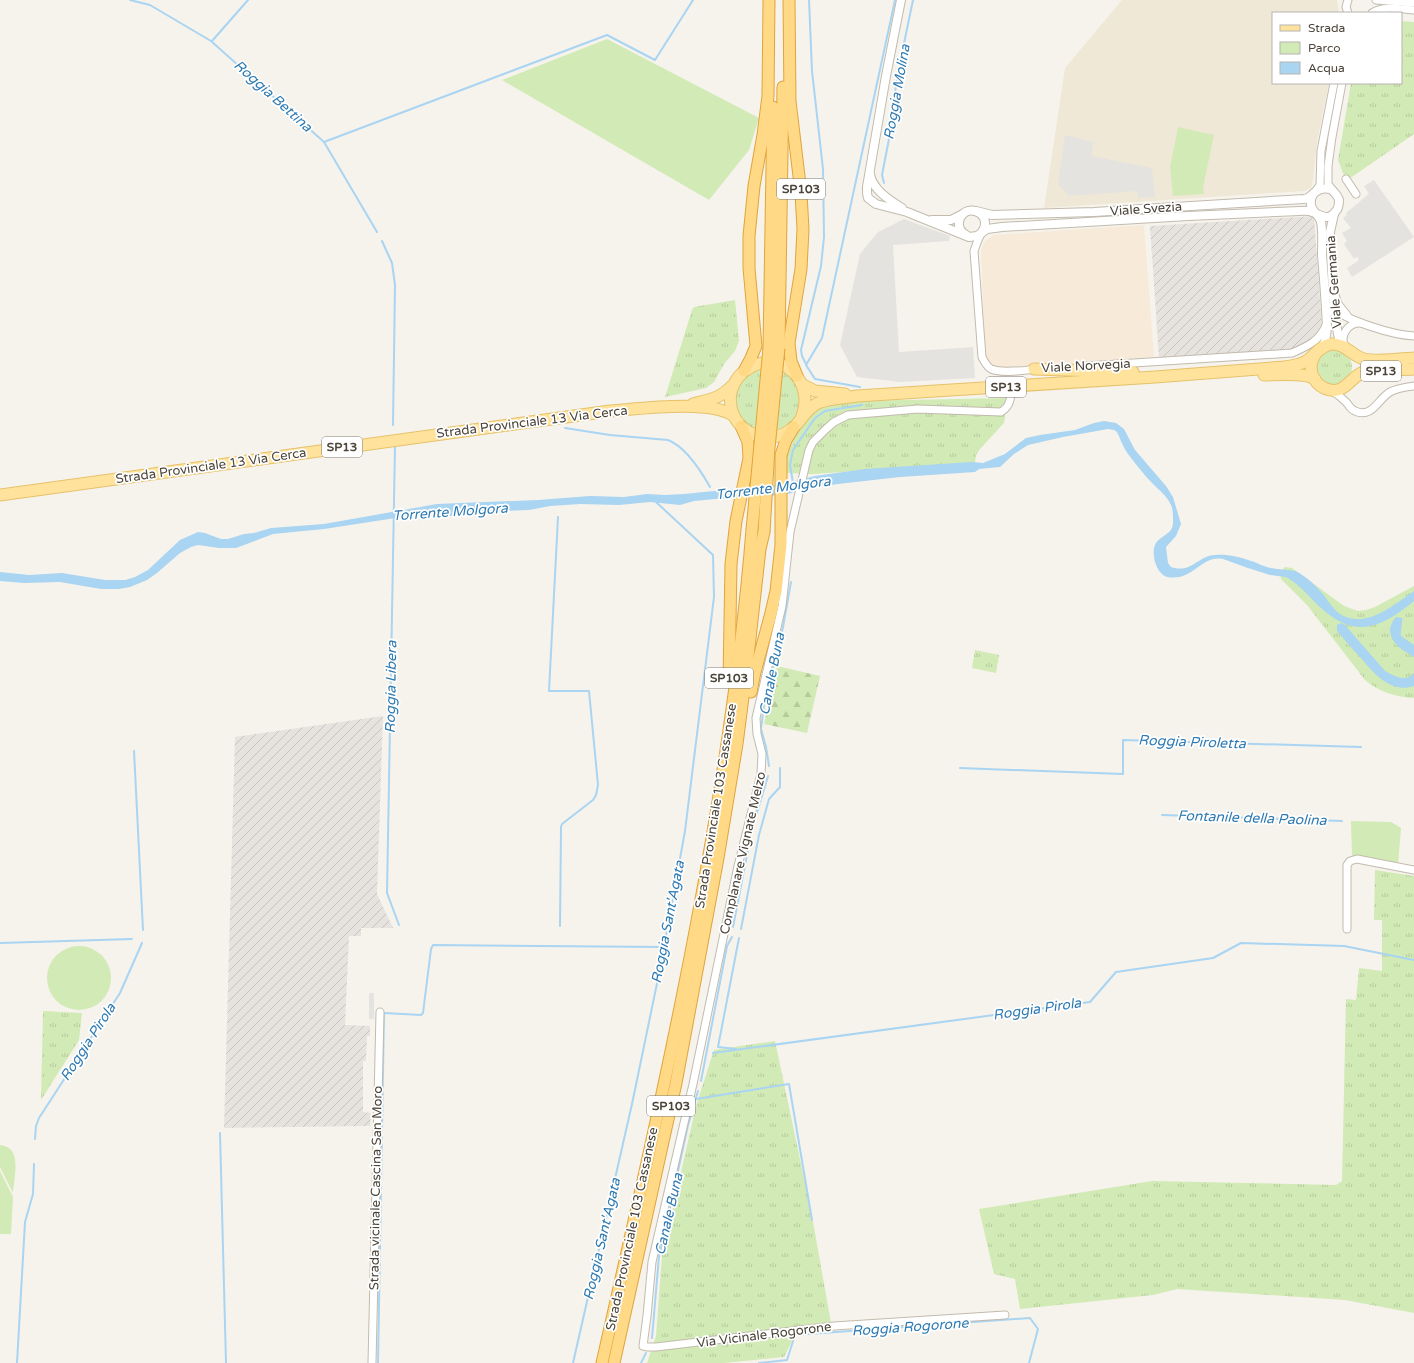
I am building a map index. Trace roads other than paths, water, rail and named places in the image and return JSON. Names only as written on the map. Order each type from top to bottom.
[{"type":"highway","name":"Strada Provinciale 103 Cassanese","points":[[602,1363],[684,993],[700,908],[737,673],[752,530],[774,348],[774,72],[770,0]]},
{"type":"highway","name":"SP103","points":[[744,371],[756,346],[749,268],[749,236],[753,191],[768,96],[770,0]]},
{"type":"highway","name":"Strada Provinciale 103 Cassanese","points":[[614,1363],[676,1083],[720,847],[738,736],[760,549],[764,532],[774,348],[783,74],[782,0]]},
{"type":"highway","name":"SP103","points":[[789,0],[790,101],[800,186],[803,229],[801,269],[789,343],[791,361],[800,381]]},
{"type":"highway","name":"SP103","points":[[708,856],[706,835],[727,700],[730,659],[731,564],[735,531],[749,458],[749,446],[741,426]]},
{"type":"highway","name":"SP103","points":[[720,847],[735,787],[753,679],[772,613],[781,546],[780,460],[786,440],[794,427]]},
{"type":"main road","name":"SP13","points":[[733,385],[730,399],[734,416],[741,426],[755,435],[763,437],[780,436],[794,427],[809,409],[819,403],[857,396],[1155,377],[1293,366],[1306,361],[1319,346],[1333,344],[1369,360],[1414,358]]},
{"type":"main road","points":[[1315,379],[1311,366],[1319,346]]},
{"type":"main road","name":"SP13","points":[[1348,350],[1355,358],[1356,366],[1355,374],[1351,381]]},
{"type":"main road","name":"SP13","points":[[744,371],[751,366],[772,363],[784,366],[791,370],[800,381],[815,391],[857,396]]},
{"type":"main road","points":[[1034,369],[1134,372],[1155,377]]},
{"type":"main road","name":"SP13","points":[[1155,377],[1277,375],[1308,376],[1315,379],[1321,386],[1330,390],[1342,388],[1356,376],[1366,372],[1414,369]]},
{"type":"main road","name":"Strada Provinciale 13 Via Cerca","points":[[0,495],[578,414],[685,406],[718,398],[733,385],[744,371]]},
{"type":"main road","name":"SP13","points":[[800,381],[806,401],[802,416]]},
{"type":"main road","name":"Strada Provinciale 13 Via Cerca","points":[[685,406],[725,411],[734,416]]},
{"type":"street","points":[[870,172],[886,76],[902,0]]},
{"type":"street","points":[[1371,12],[1373,7],[1372,0]]},
{"type":"street","points":[[1376,0],[1414,3]]},
{"type":"street","points":[[1347,1],[1348,12]]},
{"type":"street","points":[[1373,12],[1384,9],[1414,10]]},
{"type":"street","points":[[1334,84],[1322,147],[1320,185],[1310,204],[1316,214],[1325,217],[1334,214],[1338,209],[1339,203],[1338,197],[1328,184],[1328,166],[1342,84]]},
{"type":"street","name":"Viale Svezia","points":[[870,172],[871,179],[876,187],[897,206],[907,212]]},
{"type":"street","name":"Viale Svezia","points":[[870,172],[866,193],[868,199],[877,205],[907,212],[967,236],[976,237],[988,229],[1002,227],[1300,211],[1310,211],[1316,214]]},
{"type":"street","points":[[1346,179],[1356,194]]},
{"type":"street","points":[[1315,193],[1324,189],[1330,189],[1334,192]]},
{"type":"street","name":"Viale Svezia","points":[[928,220],[951,220],[971,210],[992,215],[1094,212],[1304,199],[1315,193]]},
{"type":"street","points":[[976,211],[982,214],[985,220],[985,227],[982,232]]},
{"type":"street","points":[[965,213],[960,218],[959,226],[961,231],[967,236]]},
{"type":"street","name":"Viale Germania","points":[[1316,214],[1321,222],[1326,322],[1325,342],[1319,346]]},
{"type":"street","name":"Viale Germania","points":[[1334,214],[1330,232],[1334,310],[1339,339],[1348,350]]},
{"type":"street","name":"Viale Norvegia","points":[[982,232],[974,251],[982,356],[986,365],[993,369],[1004,371],[1290,354],[1308,346],[1319,346]]},
{"type":"street","points":[[1333,290],[1338,304],[1348,317]]},
{"type":"street","points":[[1325,297],[1329,305],[1334,310],[1348,317],[1393,334],[1414,336]]},
{"type":"street","points":[[1348,350],[1343,343],[1343,338],[1347,329],[1355,323],[1362,323]]},
{"type":"street","points":[[1348,404],[1347,392],[1351,381]]},
{"type":"street","name":"Complanare Vignate Melzo","points":[[643,1346],[653,1256],[693,1084],[738,866],[761,774],[762,754],[756,734],[756,718],[782,606],[790,532],[810,450],[814,442],[830,425],[844,416],[918,409],[1001,412],[1009,403],[1011,386]]},
{"type":"street","points":[[1330,390],[1348,404],[1353,410],[1361,413],[1374,409],[1384,396],[1391,392],[1414,386]]},
{"type":"street","points":[[1347,929],[1347,868],[1350,861],[1357,859],[1414,870]]},
{"type":"street","name":"Strada vicinale Cascina San Moro","points":[[372,1363],[380,1012]]},
{"type":"street","name":"Via Vicinale Rogorone","points":[[643,1346],[656,1346],[834,1326],[1005,1315]]},
{"type":"water","name":"Torrente Molgora","points":[[1104,421],[1116,423],[1124,429],[1135,450],[1166,486],[1173,497],[1181,524],[1176,536],[1166,547],[1168,563],[1171,567],[1178,569],[1189,567],[1203,558],[1215,555],[1224,555],[1242,558],[1268,567],[1295,571],[1303,575],[1314,584],[1336,611],[1344,616],[1355,619],[1363,619],[1379,614],[1414,591],[1414,601],[1390,618],[1379,623],[1356,627],[1345,624],[1333,617],[1320,607],[1297,584],[1288,578],[1270,575],[1223,559],[1208,561],[1184,576],[1167,577],[1163,575],[1155,562],[1154,547],[1158,540],[1172,529],[1172,507],[1165,496],[1146,477],[1128,454],[1117,432],[1108,429],[1028,445],[1014,454],[1000,467],[979,469],[975,472],[900,477],[807,488],[785,495],[694,501],[680,505],[650,502],[619,505],[580,504],[550,506],[529,510],[474,512],[451,516],[415,515],[324,529],[273,534],[236,548],[219,548],[198,545],[191,547],[180,553],[147,580],[130,587],[119,589],[101,589],[60,582],[24,583],[0,581],[0,572],[29,575],[62,573],[105,580],[125,580],[135,577],[148,570],[180,540],[198,532],[221,539],[228,539],[271,528],[324,524],[437,504],[538,500],[590,496],[624,497],[647,494],[684,494],[783,484],[815,476],[865,469],[972,462],[983,463],[1005,454],[1026,438],[1075,430]]},
{"type":"water","points":[[1396,617],[1402,618],[1401,636],[1414,645],[1414,657],[1398,646],[1392,639],[1390,629],[1392,622]]},
{"type":"water","points":[[1341,623],[1345,625],[1385,671],[1400,678],[1408,678],[1414,673],[1414,686],[1405,688],[1390,685],[1377,675],[1337,631],[1337,625]]},
{"type":"waterway","name":"Roggia Bettina","points":[[130,0],[150,5],[211,41],[324,142],[377,232]]},
{"type":"waterway","points":[[212,41],[248,0]]},
{"type":"waterway","points":[[324,142],[607,35],[655,60],[693,0]]},
{"type":"waterway","points":[[806,364],[801,350],[821,266],[824,237],[823,169],[812,71],[809,0]]},
{"type":"waterway","points":[[860,387],[815,379],[806,365],[822,338],[895,0]]},
{"type":"waterway","name":"Roggia Molina","points":[[884,183],[882,175],[894,113],[895,92],[913,0]]},
{"type":"waterway","points":[[382,241],[392,263],[395,285],[393,425]]},
{"type":"waterway","points":[[793,483],[790,465],[793,450],[815,418],[825,411],[862,405]]},
{"type":"waterway","points":[[565,428],[610,435],[668,440],[675,443],[687,454],[698,467],[710,487]]},
{"type":"waterway","name":"Roggia Libera","points":[[395,446],[387,893],[399,925]]},
{"type":"waterway","name":"Roggia Sant'Agata","points":[[573,1363],[632,1104],[660,969],[685,831],[714,597],[713,555],[656,502]]},
{"type":"waterway","points":[[558,517],[549,691],[589,691],[598,785],[596,795],[593,800],[562,824],[561,827],[560,926]]},
{"type":"waterway","name":"Canale Buna","points":[[769,766],[761,729],[764,705],[783,627],[791,582]]},
{"type":"waterway","name":"Roggia Piroletta","points":[[960,768],[1123,774],[1123,740],[1361,747]]},
{"type":"waterway","name":"Roggia Pirola","points":[[134,751],[143,930]]},
{"type":"waterway","points":[[741,929],[759,835],[769,799],[780,787],[780,768]]},
{"type":"waterway","name":"Canale Buna","points":[[733,927],[752,829],[768,776]]},
{"type":"waterway","name":"Fontanile della Paolina","points":[[1162,815],[1342,821]]},
{"type":"waterway","name":"Canale Buna","points":[[701,1081],[727,946],[732,937]]},
{"type":"waterway","points":[[736,1049],[718,1047],[739,938]]},
{"type":"waterway","name":"Roggia Pirola","points":[[0,943],[132,939]]},
{"type":"waterway","name":"Roggia Pirola","points":[[35,1139],[36,1126],[39,1118],[120,993],[142,943]]},
{"type":"waterway","name":"Roggia Pirola","points":[[713,1053],[1090,1002],[1116,972],[1213,958],[1241,943],[1344,946],[1414,960]]},
{"type":"waterway","points":[[378,1363],[384,1013],[421,1015],[423,1013],[431,949],[433,945],[664,947]]},
{"type":"waterway","points":[[696,1099],[789,1084],[812,1220]]},
{"type":"waterway","name":"Canale Buna","points":[[652,1338],[659,1256],[688,1125],[698,1091]]},
{"type":"waterway","points":[[220,1133],[226,1363]]},
{"type":"waterway","name":"Roggia Pirola","points":[[17,1363],[25,1222],[33,1194],[34,1164]]},
{"type":"waterway","name":"Roggia Rogorone","points":[[759,1363],[787,1360],[795,1335],[1030,1318],[1038,1329],[1029,1363]]},
{"type":"waterway","points":[[641,1363],[646,1353]]}]
